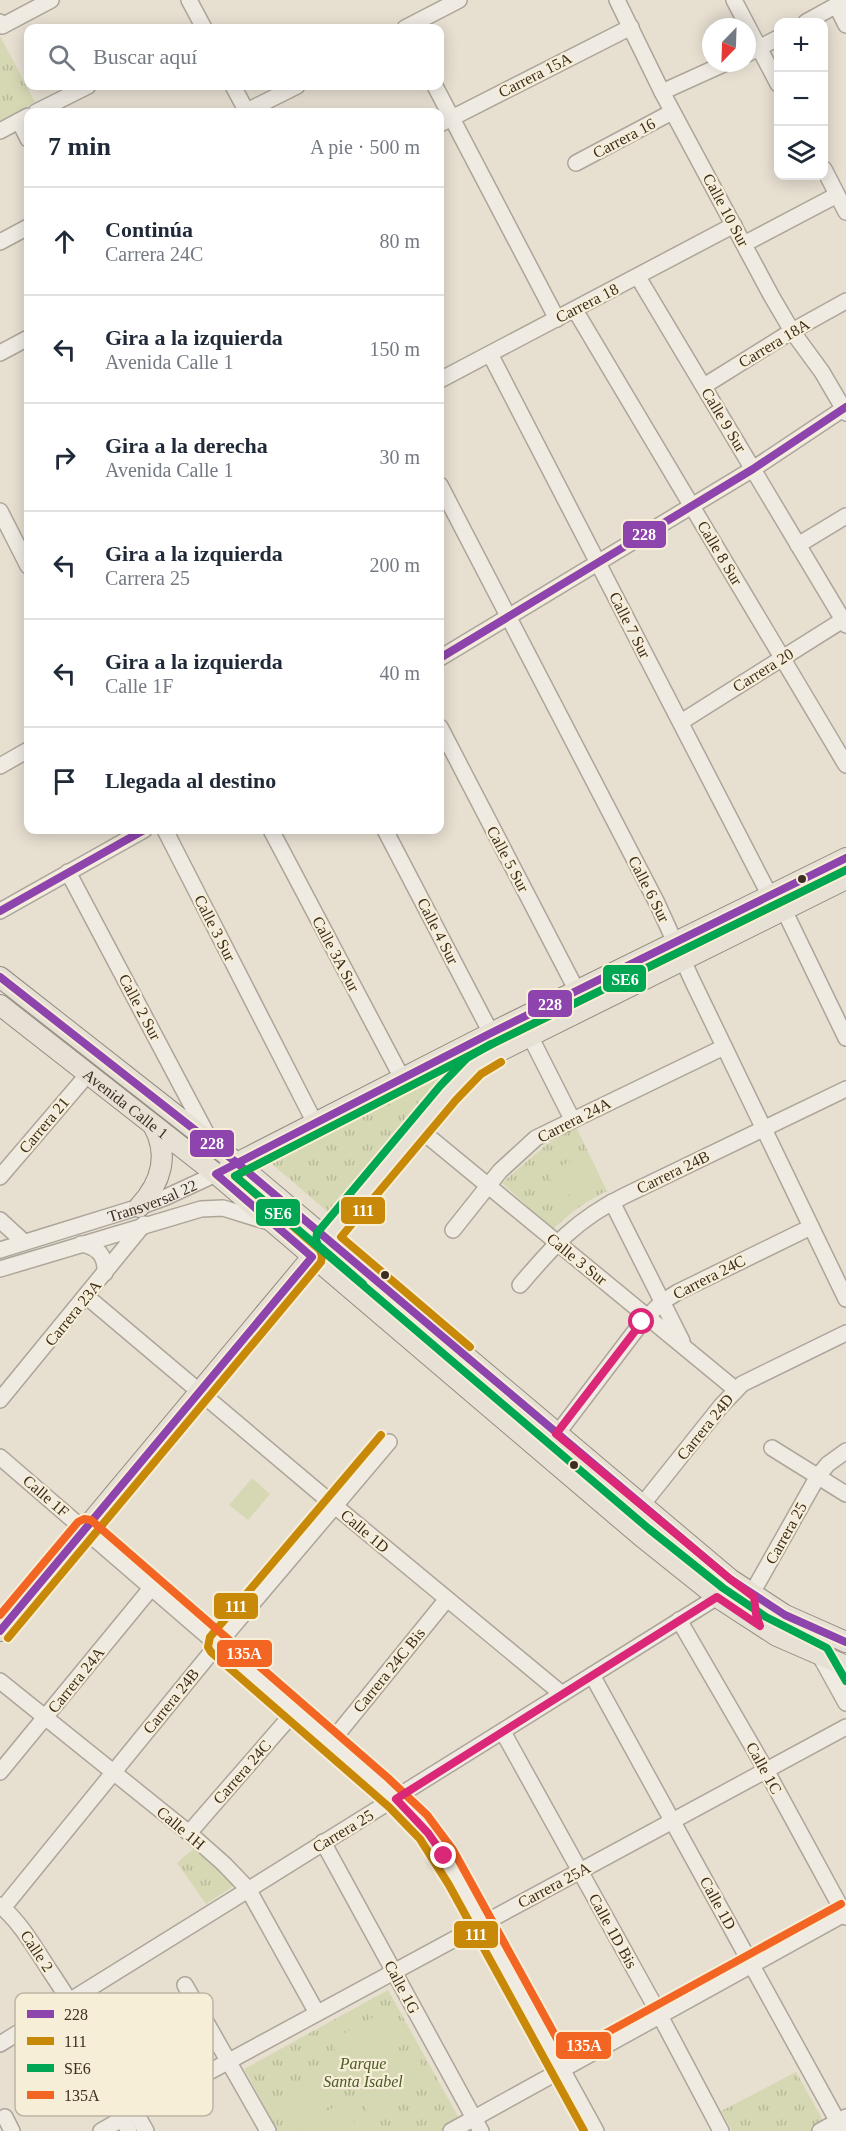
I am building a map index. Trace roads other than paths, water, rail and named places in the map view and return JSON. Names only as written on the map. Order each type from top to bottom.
[{"type":"main road","points":[[777,903],[846,858]]},
{"type":"main road","points":[[326,1238],[418,1128],[465,1074],[480,1061],[530,1036],[679,951],[777,903],[846,879]]},
{"type":"main road","name":"Transversal 22","points":[[216,1174],[577,990],[679,951]]},
{"type":"main road","name":"Avenida Calle 1","points":[[0,977],[212,1142],[730,1579],[754,1597],[806,1626],[846,1642]]},
{"type":"main road","name":"Avenida Calle 1","points":[[0,1005],[216,1174],[642,1537],[717,1597],[760,1626],[820,1656],[846,1666]]},
{"type":"main road","points":[[142,1216],[162,1170],[161,1145],[152,1123]]},
{"type":"main road","points":[[0,1631],[312,1257]]},
{"type":"street","points":[[1,24],[51,0]]},
{"type":"street","points":[[189,0],[199,24]]},
{"type":"street","points":[[413,24],[459,0]]},
{"type":"street","name":"Calle 10 Sur","points":[[617,0],[672,112],[792,331],[845,409]]},
{"type":"street","points":[[734,0],[741,18]]},
{"type":"street","points":[[813,18],[841,3],[846,25]]},
{"type":"street","name":"Carrera 15A","points":[[446,121],[631,27]]},
{"type":"street","points":[[756,49],[774,40]]},
{"type":"street","points":[[756,55],[774,79]]},
{"type":"street","points":[[662,92],[706,72]]},
{"type":"street","points":[[44,108],[80,90]]},
{"type":"street","points":[[235,90],[244,108]]},
{"type":"street","points":[[254,108],[289,90]]},
{"type":"street","points":[[436,90],[442,108]]},
{"type":"street","name":"Carrera 16","points":[[576,164],[672,112]]},
{"type":"street","points":[[0,131],[24,119]]},
{"type":"street","points":[[446,121],[557,319]]},
{"type":"street","points":[[828,177],[846,212]]},
{"type":"street","points":[[744,244],[837,195]]},
{"type":"street","name":"Carrera 18","points":[[444,378],[734,225]]},
{"type":"street","points":[[0,242],[24,229]]},
{"type":"street","name":"Calle 9 Sur","points":[[638,277],[845,621]]},
{"type":"street","name":"Carrera 18A","points":[[704,386],[792,331],[846,302]]},
{"type":"street","name":"Calle 8 Sur","points":[[575,310],[846,765]]},
{"type":"street","points":[[0,353],[24,340]]},
{"type":"street","name":"Calle 7 Sur","points":[[490,354],[845,1031]]},
{"type":"street","points":[[444,656],[753,469],[845,409]]},
{"type":"street","name":"Calle 6 Sur","points":[[444,492],[646,881],[846,1299]]},
{"type":"street","points":[[0,511],[24,558]]},
{"type":"street","points":[[798,545],[846,516]]},
{"type":"street","name":"Carrera 20","points":[[681,722],[845,621]]},
{"type":"street","name":"Calle 5 Sur","points":[[444,735],[577,990]]},
{"type":"street","points":[[0,766],[24,752]]},
{"type":"street","points":[[0,911],[137,834]]},
{"type":"street","name":"Calle 3 Sur","points":[[167,834],[315,1123]]},
{"type":"street","name":"Calle 3A Sur","points":[[273,834],[402,1078]]},
{"type":"street","name":"Calle 4 Sur","points":[[388,834],[491,1033]]},
{"type":"street","name":"Calle 2 Sur","points":[[68,873],[212,1142]]},
{"type":"street","points":[[530,1036],[572,1119]]},
{"type":"street","name":"Carrera 24A","points":[[453,1230],[512,1159],[536,1138],[724,1047]]},
{"type":"street","name":"Carrera 21","points":[[3,1169],[88,1074]]},
{"type":"street","name":"Carrera 24B","points":[[520,1285],[574,1226],[612,1202],[846,1089]]},
{"type":"street","name":"Calle 3 Sur","points":[[418,1128],[735,1389]]},
{"type":"street","name":"Transversal 22","points":[[0,1269],[81,1244],[142,1216],[164,1198],[216,1174]]},
{"type":"street","points":[[612,1202],[685,1348]]},
{"type":"street","name":"Transversal 22","points":[[0,1250],[73,1228],[211,1207],[235,1210],[274,1224]]},
{"type":"street","name":"Carrera 23A","points":[[0,1400],[105,1273],[142,1216]]},
{"type":"street","points":[[0,1220],[24,1242]]},
{"type":"street","name":"Carrera 24C","points":[[556,1434],[647,1317],[662,1302],[811,1227]]},
{"type":"street","points":[[73,1228],[81,1244],[95,1248],[102,1255],[105,1273]]},
{"type":"street","name":"Calle 1D","points":[[86,1296],[562,1694]]},
{"type":"street","name":"Carrera 24D","points":[[642,1505],[735,1389],[749,1379],[846,1333]]},
{"type":"street","name":"Carrera 24B","points":[[2,1906],[388,1442]]},
{"type":"street","points":[[772,1448],[846,1494]]},
{"type":"street","name":"Carrera 25","points":[[754,1597],[756,1586],[818,1476],[828,1464],[846,1451]]},
{"type":"street","name":"Calle 1F","points":[[0,1457],[396,1799],[435,1843],[596,2131]]},
{"type":"street","name":"Carrera 24A","points":[[0,1773],[152,1587]]},
{"type":"street","name":"Carrera 25","points":[[83,1993],[717,1597]]},
{"type":"street","points":[[754,1597],[760,1626]]},
{"type":"street","name":"Carrera 24C Bis","points":[[331,1742],[447,1599]]},
{"type":"street","name":"Calle 1C","points":[[679,1620],[766,1770],[846,1915]]},
{"type":"street","points":[[820,1656],[846,1703]]},
{"type":"street","name":"Calle 1D","points":[[592,1675],[751,1965],[842,2123]]},
{"type":"street","name":"Calle 1H","points":[[0,1681],[189,1833],[248,1889],[317,2013]]},
{"type":"street","name":"Carrera 24C","points":[[189,1833],[295,1711]]},
{"type":"street","name":"Carrera 25A","points":[[213,2071],[846,1727]]},
{"type":"street","name":"Calle 1D Bis","points":[[503,1732],[721,2131]]},
{"type":"street","name":"Calle 1G","points":[[323,1842],[477,2125]]},
{"type":"street","name":"Calle 2","points":[[2,1906],[24,1933],[65,1993]]},
{"type":"street","points":[[451,2131],[477,2125],[562,2069],[846,1915]]},
{"type":"street","points":[[185,1985],[190,1993]]},
{"type":"street","points":[[213,2033],[268,2131]]},
{"type":"street","name":"Carrera 25","points":[[0,2044],[15,2035]]},
{"type":"street","name":"Carrera 25A","points":[[101,2131],[129,2121]]},
{"type":"street","name":"Calle 2","points":[[129,2121],[146,2131]]},
{"type":"street","points":[[820,2131],[842,2123]]},
{"type":"park label","name":"Parque Santa Isabel","points":[[363,2072]]}]
